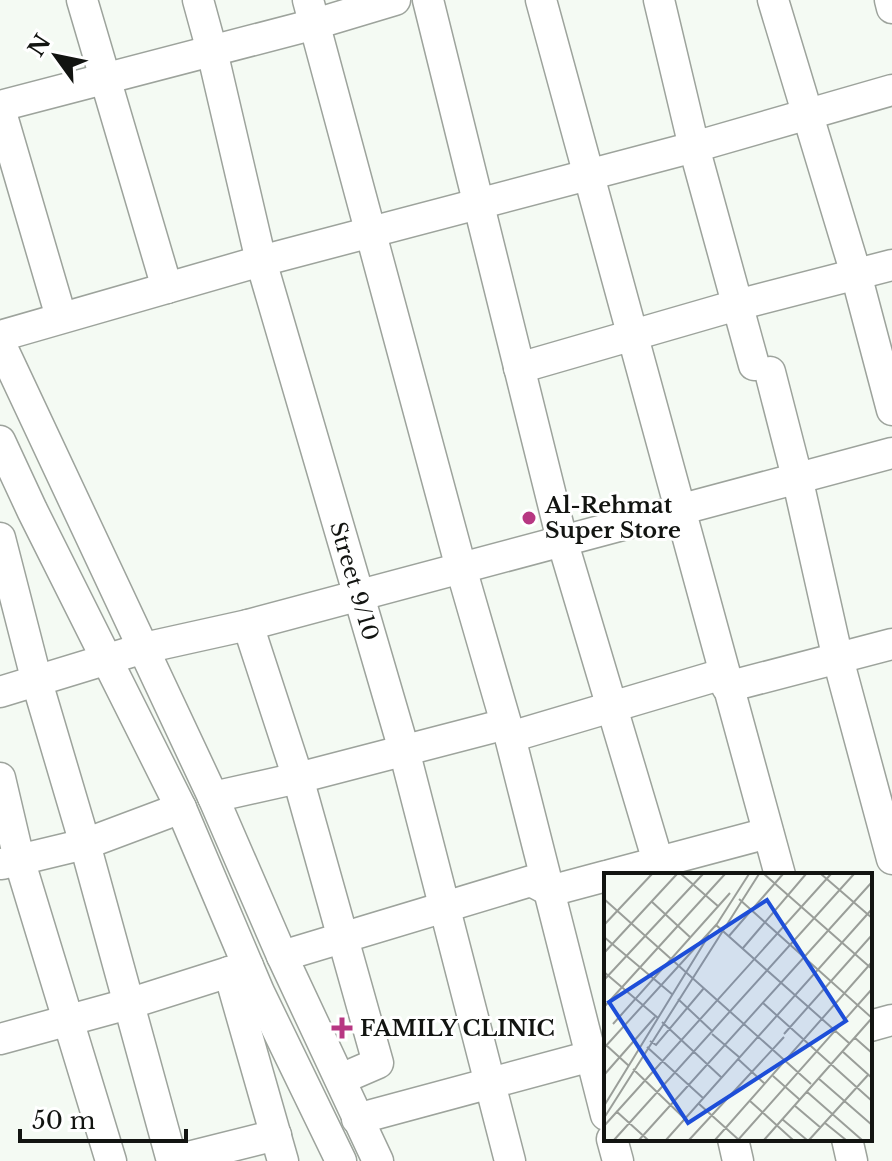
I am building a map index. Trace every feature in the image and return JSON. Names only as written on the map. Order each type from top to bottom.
[{"type":"street","points":[[82,0],[167,288]]},
{"type":"street","name":"Street 9/10","points":[[198,0],[261,261],[404,750],[510,1161]]},
{"type":"street","points":[[61,317],[0,108],[212,51],[312,12],[395,0]]},
{"type":"street","points":[[428,0],[562,540],[660,868]]},
{"type":"street","points":[[541,0],[779,873]]},
{"type":"street","points":[[659,0],[694,147],[737,305],[762,368],[797,477],[838,658],[892,859]]},
{"type":"street","points":[[773,0],[856,274],[892,410]]},
{"type":"street","points":[[890,0],[892,8]]},
{"type":"street","points":[[312,12],[461,568],[598,1054],[604,1100]]},
{"type":"street","points":[[0,336],[261,261],[589,176],[892,90]]},
{"type":"street","points":[[519,368],[737,305],[892,265]]},
{"type":"street","points":[[0,343],[213,797],[282,956],[378,1161]]},
{"type":"street","points":[[0,441],[181,808],[239,969],[280,1148],[172,1161],[37,682],[0,538]]},
{"type":"street","points":[[0,692],[144,648],[248,625],[892,453]]},
{"type":"street","points":[[248,625],[298,778],[378,1063],[341,1079]]},
{"type":"street","points":[[213,797],[404,750],[508,730],[892,644]]},
{"type":"street","points":[[0,778],[10,862],[70,1020],[111,1161]]},
{"type":"street","points":[[10,862],[85,844],[181,808]]},
{"type":"street","points":[[628,873],[660,868],[768,833]]},
{"type":"street","points":[[282,956],[531,881],[550,891],[604,877]]},
{"type":"street","points":[[0,1039],[239,969]]},
{"type":"street","points":[[239,969],[341,1161]]},
{"type":"street","points":[[872,1025],[892,1020]]},
{"type":"street","points":[[357,1119],[598,1054]]},
{"type":"street","points":[[613,1141],[618,1161]]},
{"type":"street","points":[[733,1141],[738,1161]]},
{"type":"street","points":[[847,1141],[852,1161]]},
{"type":"place","name":"Al-Rehmat Super Store","points":[[529,518]]},
{"type":"place","name":"FAMILY CLINIC","points":[[342,1028]]}]
